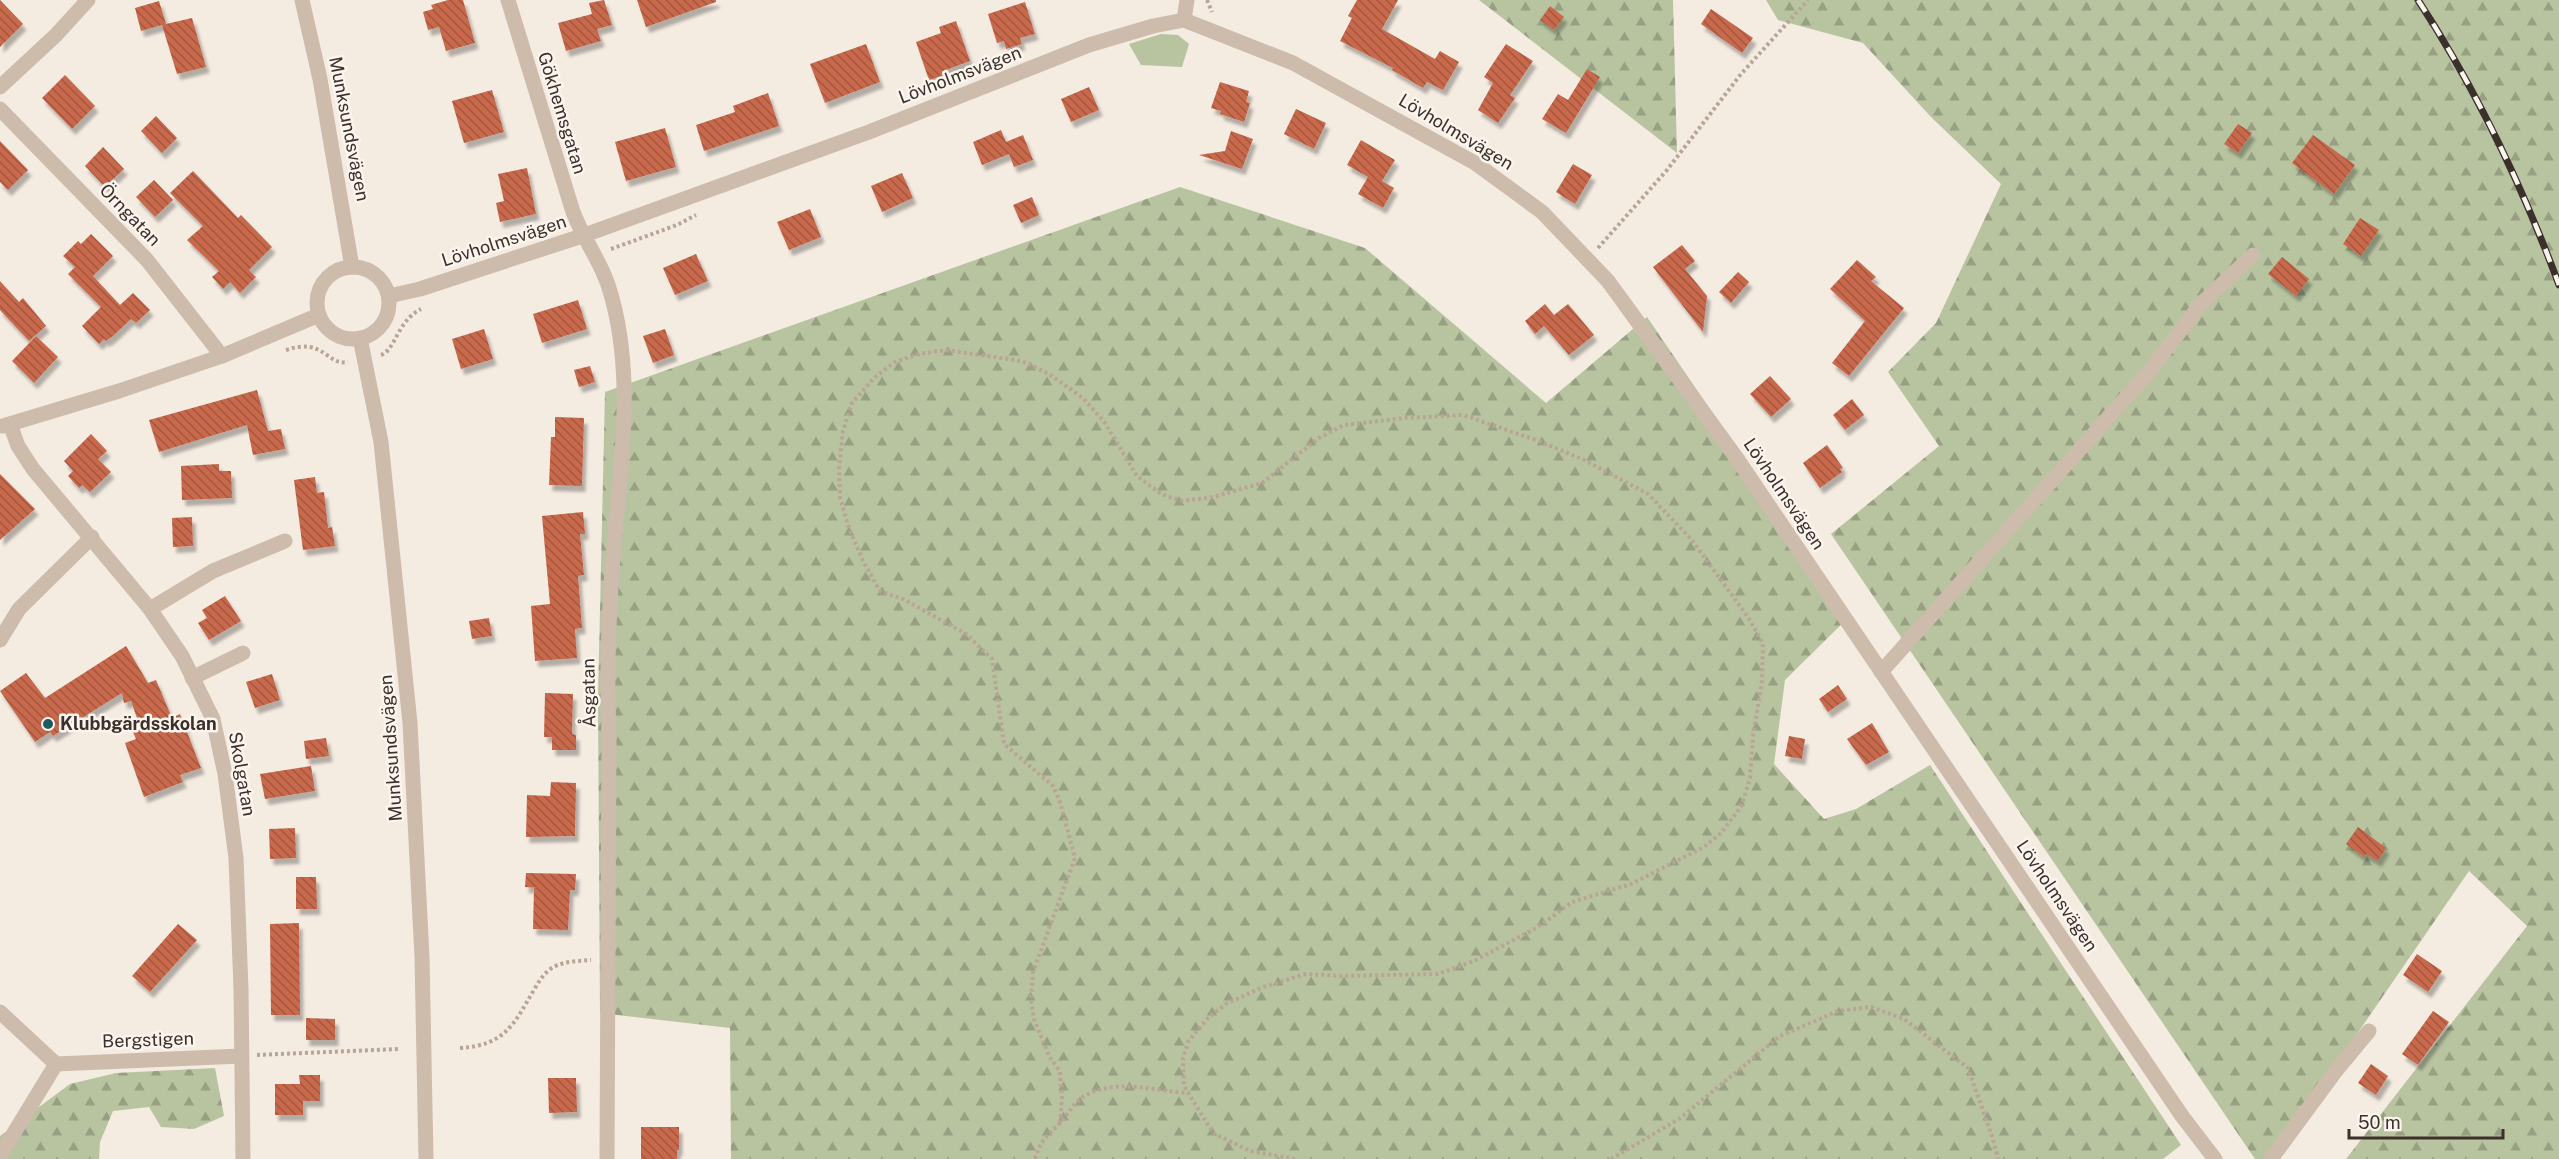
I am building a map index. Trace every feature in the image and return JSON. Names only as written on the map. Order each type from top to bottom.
[{"type":"street","points":[[0,87],[56,35],[88,0]]},
{"type":"street","name":"Munksundsvägen","points":[[302,0],[320,79],[352,267]]},
{"type":"street","name":"Gökhemsgatan","points":[[508,0],[558,168],[582,236]]},
{"type":"street","points":[[1184,20],[1187,0]]},
{"type":"street","name":"Lövholmsvägen","points":[[389,296],[420,289],[582,236],[825,148],[1089,45],[1153,26],[1184,20],[1293,63],[1475,163],[1542,213],[1608,281],[1671,366],[2182,1116],[2216,1159]]},
{"type":"street","name":"Örngatan","points":[[0,109],[147,260],[222,356]]},
{"type":"street","name":"Åsgatan","points":[[582,236],[602,266],[620,336],[623,366],[624,445],[614,547],[607,677],[609,733],[608,1159]]},
{"type":"street","points":[[1881,672],[2148,373],[2200,305],[2253,255]]},
{"type":"street","points":[[352,267],[366,269],[384,283],[389,296],[389,311],[382,326],[373,333],[360,338],[346,338],[335,334],[319,315],[318,295],[325,280],[339,270],[352,267]]},
{"type":"street","points":[[5,425],[222,356],[319,315]]},
{"type":"street","name":"Munksundsvägen","points":[[360,338],[381,442],[410,723],[422,957],[426,1159]]},
{"type":"street","name":"Skolgatan","points":[[5,425],[33,469],[150,609],[182,656],[213,719],[225,774],[236,858],[243,1159]]},
{"type":"street","points":[[0,640],[19,609],[92,537]]},
{"type":"street","points":[[150,609],[213,571],[285,541]]},
{"type":"street","points":[[192,678],[243,653]]},
{"type":"street","points":[[0,1012],[56,1064],[0,1156]]},
{"type":"street","points":[[2271,1159],[2335,1072],[2369,1031]]},
{"type":"street","name":"Bergstigen","points":[[56,1064],[242,1056]]},
{"type":"path","points":[[1586,258],[1607,240],[1666,170],[1741,74],[1808,0]]},
{"type":"path","points":[[594,254],[677,225],[705,211]]},
{"type":"path","points":[[285,351],[296,347],[316,347],[343,363],[388,353],[405,320],[424,307]]},
{"type":"path","points":[[1060,1123],[1062,1097],[1060,1072],[1049,1056],[1034,1019],[1031,999],[1033,972],[1075,858],[1060,802],[1053,786],[1004,744],[992,658],[966,634],[905,600],[880,591],[863,561],[849,528],[840,496],[839,469],[843,431],[852,403],[874,378],[895,362],[919,354],[946,350],[1022,361],[1049,374],[1083,398],[1105,423],[1137,476],[1161,494],[1182,501],[1214,497],[1262,483],[1319,438],[1344,425],[1406,418],[1463,416],[1539,441],[1584,460],[1648,494],[1691,539],[1748,616],[1763,644],[1762,681],[1753,737],[1750,778],[1741,807],[1721,833],[1704,847],[1631,884],[1572,902],[1538,927],[1474,961],[1438,974],[1342,976],[1306,974],[1263,987],[1227,1004],[1208,1018],[1188,1042],[1183,1058],[1184,1086],[1188,1093],[1213,1133],[1250,1150],[1295,1159]]},
{"type":"path","points":[[460,1048],[483,1045],[502,1037],[518,1017],[547,971],[567,962],[607,959]]},
{"type":"path","points":[[1611,1159],[1679,1119],[1780,1036],[1838,1011],[1871,1007],[1904,1019],[1968,1068],[1998,1159]]},
{"type":"path","points":[[242,1056],[398,1049]]},
{"type":"path","points":[[1035,1159],[1041,1140],[1060,1123],[1078,1100],[1101,1090],[1141,1086],[1163,1092],[1188,1093]]},
{"type":"green space","points":[[1479,0],[1673,0],[1677,153]]},
{"type":"green space","points":[[1766,0],[2559,0],[2559,1159],[2346,1159],[2527,926],[2469,871],[2271,1159],[2255,1159],[1831,534],[1939,446],[1888,372],[1936,323],[2001,184],[1931,117],[1863,43],[1778,20]]},
{"type":"green space","points":[[1161,34],[1178,35],[1189,44],[1182,67],[1141,65],[1129,44]]},
{"type":"green space","points":[[1180,187],[1365,248],[1546,403],[1647,317],[1851,615],[1785,680],[1774,764],[1824,819],[1856,809],[1930,765],[2181,1145],[2163,1159],[731,1159],[730,1028],[600,1013],[598,698],[605,392]]},
{"type":"green space","points":[[215,1068],[224,1116],[194,1129],[161,1127],[149,1107],[113,1111],[100,1142],[99,1159],[0,1159],[0,1136],[70,1084],[116,1073]]},
{"type":"building","points":[[0,0],[23,24],[0,47]]},
{"type":"building","points":[[448,0],[463,0],[475,43],[446,51],[439,27],[428,30],[423,12],[433,9],[431,5]]},
{"type":"building","points":[[604,0],[612,25],[597,29],[601,41],[566,51],[558,23],[592,14],[589,3]]},
{"type":"building","points":[[637,0],[716,0],[716,2],[646,27]]},
{"type":"building","points":[[1357,0],[1398,0],[1382,29],[1435,59],[1440,51],[1459,62],[1443,90],[1427,82],[1423,88],[1392,70],[1393,68],[1340,41],[1352,18],[1348,16]]},
{"type":"building","points":[[159,1],[166,24],[192,18],[206,67],[177,74],[162,25],[141,31],[135,8]]},
{"type":"building","points":[[1025,2],[1035,34],[1020,38],[1022,44],[1006,49],[1004,41],[997,43],[988,14]]},
{"type":"building","points":[[1550,6],[1564,17],[1554,30],[1540,20]]},
{"type":"building","points":[[1711,9],[1753,38],[1742,53],[1701,24]]},
{"type":"building","points":[[956,21],[970,61],[946,70],[948,74],[929,80],[916,42],[941,33],[939,27]]},
{"type":"building","points":[[866,44],[880,82],[825,103],[810,64]]},
{"type":"building","points":[[1506,44],[1533,61],[1510,95],[1515,98],[1498,123],[1478,110],[1493,83],[1484,77]]},
{"type":"building","points":[[1587,69],[1600,77],[1566,133],[1542,119],[1558,94],[1568,100]]},
{"type":"building","points":[[65,75],[95,106],[72,129],[42,98]]},
{"type":"building","points":[[1220,82],[1249,91],[1246,102],[1250,103],[1244,122],[1220,114],[1221,111],[1211,108]]},
{"type":"building","points":[[1089,87],[1099,110],[1071,122],[1061,99]]},
{"type":"building","points":[[492,90],[504,132],[464,143],[452,101]]},
{"type":"building","points":[[768,93],[779,126],[704,151],[696,125],[735,112],[733,106]]},
{"type":"building","points":[[1296,109],[1326,123],[1314,149],[1284,134]]},
{"type":"building","points":[[156,116],[177,138],[162,153],[141,131]]},
{"type":"building","points":[[2238,124],[2252,133],[2238,153],[2224,144]]},
{"type":"building","points":[[665,128],[676,167],[626,181],[615,142]]},
{"type":"building","points":[[1001,130],[1006,142],[1023,135],[1033,160],[1014,167],[1009,154],[982,165],[973,142]]},
{"type":"building","points":[[1231,131],[1253,139],[1242,169],[1199,155],[1225,151]]},
{"type":"building","points":[[2313,135],[2355,165],[2334,194],[2292,163]]},
{"type":"building","points":[[1361,140],[1395,160],[1382,181],[1394,188],[1383,208],[1358,194],[1368,177],[1347,165]]},
{"type":"building","points":[[0,141],[28,170],[8,190],[0,182]]},
{"type":"building","points":[[103,147],[124,169],[105,187],[85,166]]},
{"type":"building","points":[[1573,164],[1592,175],[1575,204],[1556,192]]},
{"type":"building","points":[[527,168],[536,214],[500,222],[496,203],[504,201],[498,174]]},
{"type":"building","points":[[193,171],[238,218],[241,215],[272,247],[249,270],[256,277],[240,293],[230,282],[223,289],[212,277],[219,271],[187,240],[203,226],[170,193]]},
{"type":"building","points":[[902,173],[913,198],[882,212],[871,186]]},
{"type":"building","points":[[154,180],[173,200],[155,217],[136,197]]},
{"type":"building","points":[[1032,197],[1039,215],[1021,223],[1013,205]]},
{"type":"building","points":[[810,209],[821,237],[789,250],[777,222]]},
{"type":"building","points":[[2360,218],[2379,230],[2361,256],[2343,244]]},
{"type":"building","points":[[91,234],[113,256],[93,276],[120,305],[133,293],[150,310],[136,323],[131,319],[113,336],[106,341],[104,339],[99,344],[82,326],[101,307],[68,274],[75,267],[63,256],[78,241],[81,244]]},
{"type":"building","points":[[1682,245],[1695,261],[1685,269],[1707,296],[1703,332],[1653,267]]},
{"type":"building","points":[[696,254],[708,281],[675,295],[663,268]]},
{"type":"building","points":[[2282,257],[2309,279],[2296,296],[2268,274]]},
{"type":"building","points":[[1857,260],[1876,277],[1871,281],[1904,308],[1849,376],[1832,363],[1865,321],[1830,289]]},
{"type":"building","points":[[1738,272],[1749,282],[1731,303],[1719,292]]},
{"type":"building","points":[[0,281],[19,302],[23,298],[46,326],[29,341],[0,310]]},
{"type":"building","points":[[578,300],[587,329],[542,343],[533,314]]},
{"type":"building","points":[[1545,304],[1554,315],[1568,304],[1594,335],[1569,355],[1544,326],[1535,334],[1525,321]]},
{"type":"building","points":[[484,329],[493,359],[461,369],[452,339]]},
{"type":"building","points":[[665,329],[674,355],[653,363],[643,336]]},
{"type":"building","points":[[36,336],[58,357],[34,383],[12,361]]},
{"type":"building","points":[[590,366],[595,382],[579,387],[574,370]]},
{"type":"building","points":[[1770,376],[1791,399],[1771,417],[1750,394]]},
{"type":"building","points":[[257,390],[268,431],[281,429],[285,449],[253,455],[247,425],[159,452],[149,420]]},
{"type":"building","points":[[1852,399],[1864,415],[1845,430],[1833,415]]},
{"type":"building","points":[[555,417],[584,418],[582,486],[549,485],[551,437],[555,437]]},
{"type":"building","points":[[91,434],[107,451],[98,459],[111,472],[90,492],[82,485],[79,488],[68,476],[73,471],[64,461]]},
{"type":"building","points":[[1827,445],[1843,468],[1840,469],[1842,472],[1820,488],[1803,463]]},
{"type":"building","points":[[219,464],[219,471],[231,471],[232,498],[182,500],[181,466]]},
{"type":"building","points":[[0,474],[35,509],[0,540]]},
{"type":"building","points":[[315,477],[317,493],[324,492],[328,528],[332,527],[335,546],[303,550],[294,480]]},
{"type":"building","points":[[583,512],[585,534],[580,534],[584,575],[578,576],[582,628],[575,629],[577,658],[535,661],[531,606],[550,604],[542,516]]},
{"type":"building","points":[[192,517],[193,546],[173,547],[172,518]]},
{"type":"building","points":[[225,596],[241,621],[209,640],[198,623],[207,618],[202,610]]},
{"type":"building","points":[[489,618],[492,636],[472,639],[469,621]]},
{"type":"building","name":"Klubbgärdsskolan","points":[[126,646],[148,683],[156,680],[172,718],[180,714],[201,768],[180,775],[183,782],[144,797],[125,743],[136,739],[133,732],[141,729],[131,701],[124,703],[122,693],[53,736],[50,732],[35,742],[0,691],[26,673],[45,698]]},
{"type":"building","points":[[272,674],[280,700],[255,708],[246,682]]},
{"type":"building","points":[[1838,685],[1847,699],[1828,712],[1819,699]]},
{"type":"building","points":[[545,693],[573,694],[572,734],[576,735],[576,750],[552,750],[552,737],[544,737]]},
{"type":"building","points":[[1872,723],[1889,752],[1866,765],[1847,739]]},
{"type":"building","points":[[1789,736],[1805,739],[1802,759],[1785,756]]},
{"type":"building","points":[[326,738],[329,756],[306,759],[304,741]]},
{"type":"building","points":[[311,766],[315,791],[265,799],[260,774]]},
{"type":"building","points":[[551,782],[576,783],[575,836],[526,837],[527,795],[550,796]]},
{"type":"building","points":[[2358,827],[2386,848],[2378,861],[2366,854],[2364,857],[2346,844]]},
{"type":"building","points":[[295,828],[296,858],[270,859],[269,829]]},
{"type":"building","points":[[526,873],[576,874],[575,890],[570,890],[568,930],[533,929],[534,888],[539,888],[525,887]]},
{"type":"building","points":[[296,877],[316,877],[317,909],[296,909]]},
{"type":"building","points":[[299,923],[300,1015],[271,1015],[270,924]]},
{"type":"building","points":[[178,924],[197,940],[150,992],[132,976]]},
{"type":"building","points":[[2417,954],[2442,971],[2428,992],[2403,975]]},
{"type":"building","points":[[2433,1011],[2449,1022],[2418,1065],[2402,1054]]},
{"type":"building","points":[[306,1018],[335,1019],[335,1040],[306,1040]]},
{"type":"building","points":[[2371,1064],[2388,1076],[2376,1095],[2358,1083]]},
{"type":"building","points":[[299,1075],[320,1075],[320,1101],[303,1101],[303,1115],[275,1115],[275,1084],[300,1084]]},
{"type":"building","points":[[548,1078],[576,1078],[577,1112],[549,1113]]},
{"type":"building","points":[[641,1127],[679,1127],[677,1159],[641,1159]]},
{"type":"railway","points":[[2418,0],[2459,68],[2496,138],[2530,211],[2559,285]]},
{"type":"place","name":"Klubbgärdsskolan","points":[[48,724]]}]
